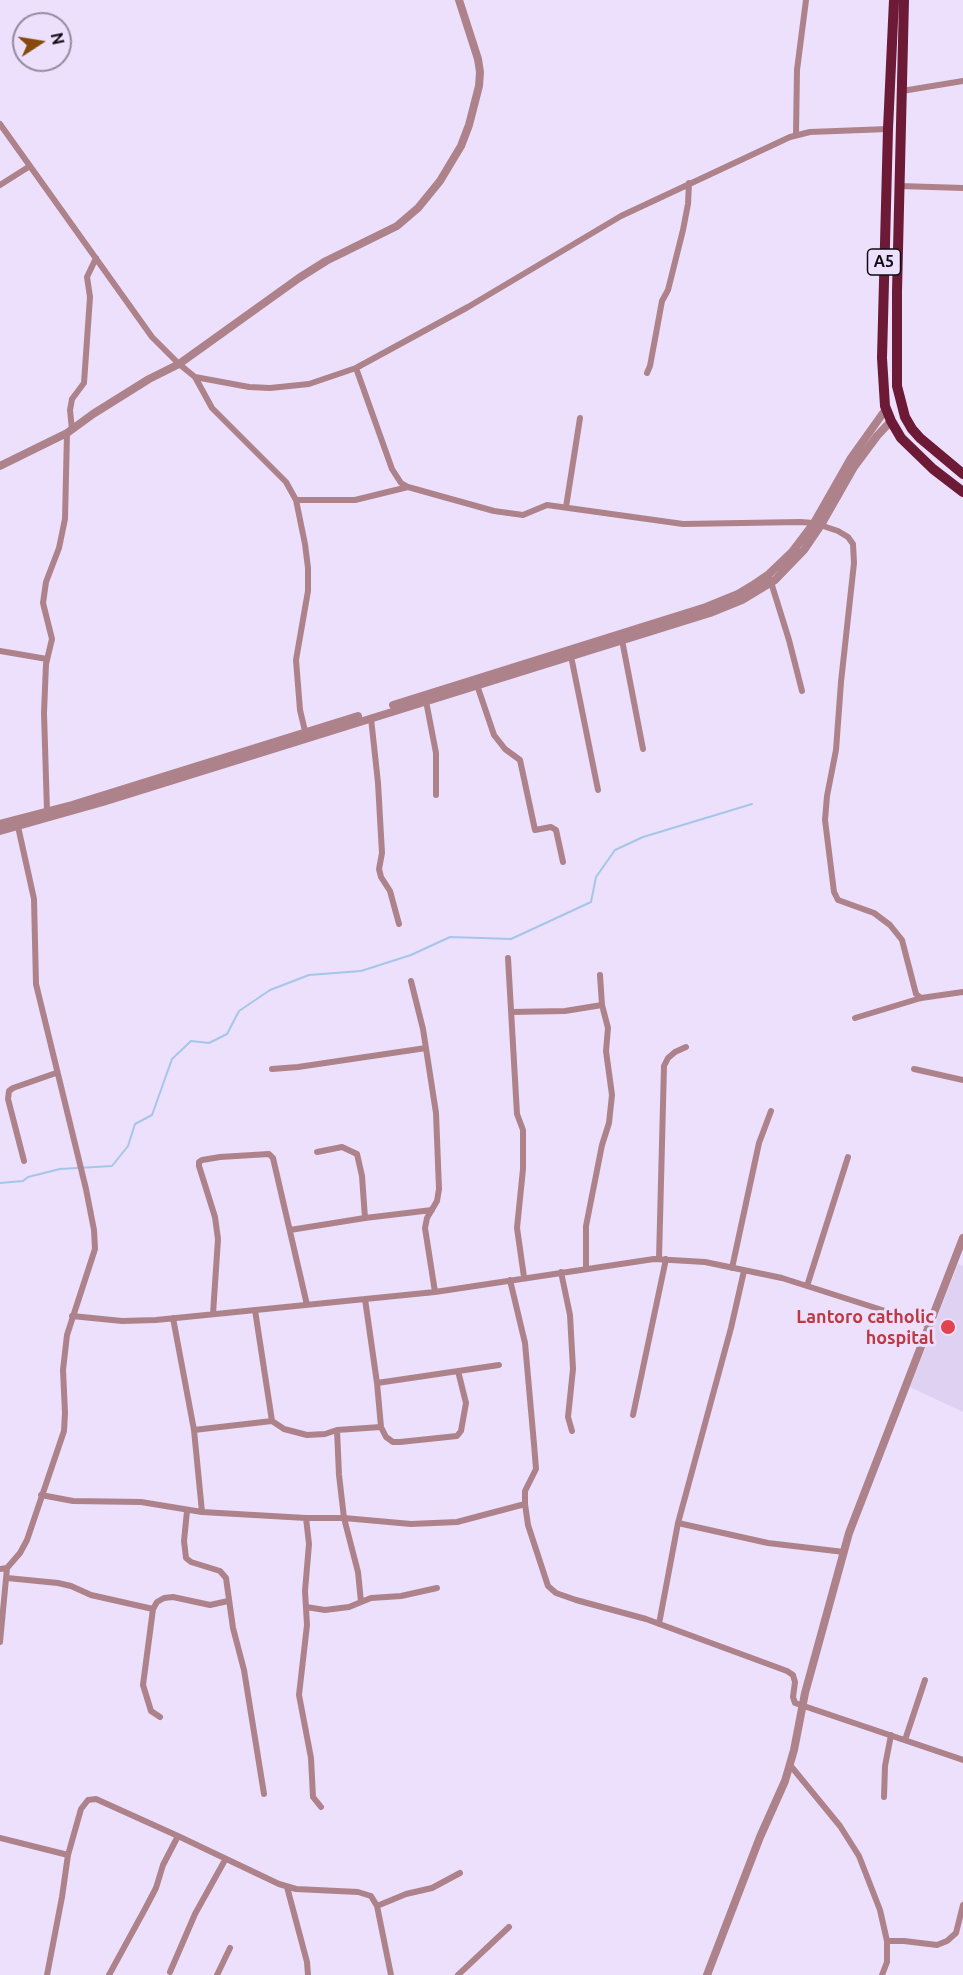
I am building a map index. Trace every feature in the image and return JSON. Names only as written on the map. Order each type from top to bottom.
[{"type":"highway","name":"A5","points":[[894,0],[888,129],[882,380],[886,409],[901,438],[912,450],[963,492]]},
{"type":"highway","name":"A5","points":[[904,0],[897,386],[905,417],[920,438],[963,474]]},
{"type":"highway","points":[[884,291],[897,291]]},
{"type":"street","points":[[0,466],[70,431],[93,414],[179,364],[298,278],[326,261],[377,237],[405,220],[418,208],[450,166],[470,125],[479,86],[478,59],[459,0]]},
{"type":"street","points":[[796,134],[797,70],[806,0]]},
{"type":"street","points":[[901,91],[963,81]]},
{"type":"street","points":[[0,124],[152,337],[195,377],[212,408],[286,482],[296,500],[306,544],[308,568],[308,591],[296,660],[300,710],[306,731]]},
{"type":"street","points":[[195,377],[249,387],[290,387],[309,384],[356,368],[468,307],[621,216],[796,134],[888,129]]},
{"type":"street","points":[[0,185],[30,166]]},
{"type":"street","points":[[647,372],[662,301],[668,290],[683,230],[689,183]]},
{"type":"street","points":[[900,186],[963,188]]},
{"type":"street","points":[[47,811],[44,713],[51,634],[43,603],[46,582],[61,541],[65,519],[70,411],[72,399],[84,383],[90,297],[87,277],[96,258]]},
{"type":"street","points":[[356,368],[392,469],[401,483],[408,487],[494,512],[523,515],[547,505],[676,524],[817,524],[845,534],[853,544],[854,554],[836,750],[825,820],[834,892],[838,900],[874,913],[885,921],[902,940],[916,994],[921,998]]},
{"type":"street","points":[[0,824],[17,823],[102,802],[728,606],[770,579],[804,550],[851,458],[886,409]]},
{"type":"street","points":[[566,507],[580,418]]},
{"type":"street","points":[[817,524],[854,467],[877,435],[891,421]]},
{"type":"street","points":[[296,500],[355,500],[408,487]]},
{"type":"street","points":[[0,831],[47,811],[706,607],[770,579]]},
{"type":"street","points":[[770,579],[802,690]]},
{"type":"street","points":[[622,640],[644,749]]},
{"type":"street","points":[[0,651],[47,659]]},
{"type":"street","points":[[571,656],[598,790]]},
{"type":"street","points":[[477,685],[494,735],[505,749],[520,760],[535,830],[551,827],[556,830],[563,862]]},
{"type":"street","points":[[426,701],[436,753],[436,795]]},
{"type":"street","points":[[370,718],[378,783],[382,853],[379,868],[381,878],[390,891],[399,924]]},
{"type":"street","points":[[0,1642],[7,1578],[3,1568],[20,1553],[27,1540],[64,1431],[63,1370],[67,1335],[95,1249],[94,1230],[86,1189],[36,984],[34,899],[17,823]]},
{"type":"street","points":[[508,958],[517,1114],[523,1130],[523,1169],[517,1228],[524,1277]]},
{"type":"street","points":[[586,1269],[586,1226],[602,1145],[609,1123],[612,1095],[606,1051],[608,1028],[602,1005],[600,975]]},
{"type":"street","points":[[411,981],[426,1048],[437,1124],[439,1189],[437,1202],[427,1218],[425,1228],[435,1292]]},
{"type":"street","points":[[855,1018],[921,998],[963,992]]},
{"type":"street","points":[[511,1012],[565,1011],[602,1005]]},
{"type":"street","points":[[633,1415],[663,1259],[664,1066],[668,1058],[686,1047]]},
{"type":"street","points":[[272,1069],[426,1048]]},
{"type":"street","points":[[914,1069],[963,1080]]},
{"type":"street","points":[[24,1161],[8,1099],[9,1091],[56,1073]]},
{"type":"street","points":[[732,1268],[759,1143],[771,1111]]},
{"type":"street","points":[[318,1152],[342,1147],[357,1154],[362,1176],[365,1218]]},
{"type":"street","points":[[213,1314],[218,1239],[215,1217],[199,1162],[220,1157],[268,1154],[273,1158],[307,1305]]},
{"type":"street","points":[[807,1286],[848,1157]]},
{"type":"street","points":[[290,1230],[432,1210]]},
{"type":"street","points":[[707,1975],[790,1765],[802,1706],[861,1498],[963,1238]]},
{"type":"street","points":[[72,1316],[136,1322],[435,1292],[639,1260],[663,1259],[705,1262],[782,1278],[929,1325]]},
{"type":"street","points":[[658,1624],[678,1522],[731,1328],[744,1271]]},
{"type":"street","points":[[561,1272],[570,1315],[573,1369],[568,1418],[572,1431]]},
{"type":"street","points":[[510,1280],[525,1343],[536,1469],[525,1491],[525,1504],[528,1525],[548,1586],[556,1593],[658,1624],[787,1671],[793,1676],[795,1682],[793,1697],[795,1703],[963,1760]]},
{"type":"street","points":[[365,1299],[381,1427],[386,1437],[393,1442],[457,1436],[461,1431],[466,1403],[458,1371]]},
{"type":"street","points":[[255,1310],[272,1421]]},
{"type":"street","points":[[173,1318],[194,1430],[202,1512]]},
{"type":"street","points":[[377,1383],[500,1365]]},
{"type":"street","points":[[194,1430],[272,1421],[284,1429],[307,1435],[381,1427]]},
{"type":"street","points":[[337,1430],[344,1518],[358,1572],[361,1602]]},
{"type":"street","points":[[41,1495],[73,1501],[141,1502],[187,1511],[344,1518],[411,1524],[457,1522],[525,1504]]},
{"type":"street","points":[[187,1511],[184,1541],[186,1558],[191,1562],[220,1571],[226,1578],[228,1601],[244,1670],[264,1794]]},
{"type":"street","points":[[306,1518],[309,1544],[305,1591],[307,1625],[299,1695],[311,1758],[313,1797],[321,1807]]},
{"type":"street","points":[[678,1522],[768,1543],[844,1552]]},
{"type":"street","points":[[7,1578],[58,1583],[91,1595],[153,1609]]},
{"type":"street","points":[[306,1607],[325,1610],[349,1607],[371,1598],[401,1596],[437,1588]]},
{"type":"street","points":[[160,1717],[151,1711],[143,1685],[153,1609],[157,1602],[173,1597],[210,1605],[228,1601]]},
{"type":"street","points":[[905,1740],[925,1680]]},
{"type":"street","points":[[884,1797],[885,1766],[891,1735]]},
{"type":"street","points":[[790,1765],[840,1826],[859,1856],[880,1910],[887,1941],[887,1962],[882,1975]]},
{"type":"street","points":[[50,1974],[68,1855],[81,1809],[88,1800],[96,1799],[288,1887],[365,1893],[371,1896],[377,1906],[391,1975]]},
{"type":"street","points":[[109,1975],[146,1909],[156,1888],[162,1865],[178,1836]]},
{"type":"street","points":[[0,1838],[68,1855]]},
{"type":"street","points":[[170,1972],[195,1914],[225,1860]]},
{"type":"street","points":[[377,1906],[406,1894],[432,1888],[460,1873]]},
{"type":"street","points":[[288,1887],[307,1962],[308,1975]]},
{"type":"street","points":[[887,1941],[937,1945],[947,1941],[956,1933],[963,1905]]},
{"type":"street","points":[[458,1975],[509,1927]]},
{"type":"street","points":[[217,1975],[230,1948]]},
{"type":"shaded area","name":"Lantoro catholic hospital","points":[[958,1264],[963,1266],[963,1412],[910,1387]]},
{"type":"waterway","points":[[0,1183],[23,1181],[28,1177],[60,1169],[112,1166],[128,1146],[135,1124],[152,1115],[172,1059],[191,1041],[209,1043],[227,1034],[239,1011],[270,990],[309,975],[361,971],[411,955],[450,937],[511,939],[591,902],[596,877],[615,850],[643,837],[752,804]]},
{"type":"place","name":"Lantoro catholic hospital","points":[[948,1327]]}]
